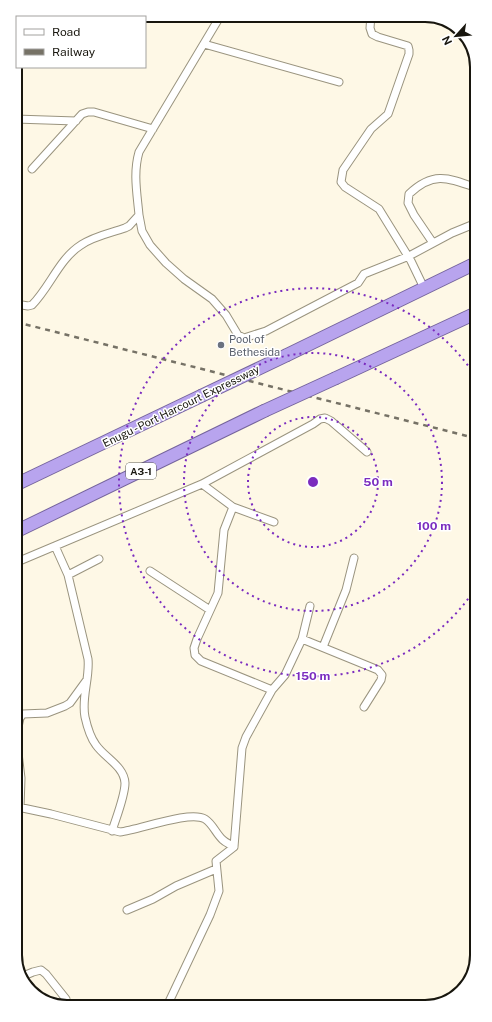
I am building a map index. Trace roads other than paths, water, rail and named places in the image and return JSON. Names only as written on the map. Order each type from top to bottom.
[{"type":"highway","name":"Enugu - Port Harcourt Expressway","points":[[22,482],[470,266]]},
{"type":"highway","name":"A3-1","points":[[22,529],[264,411],[470,316]]},
{"type":"street","points":[[217,22],[139,152],[135,177],[142,231],[150,245],[171,267],[212,299],[226,316],[238,335],[244,338],[266,332],[358,283],[364,274],[409,256],[452,233],[470,226]]},
{"type":"street","points":[[370,22],[370,28],[372,34],[408,46],[410,50],[388,114],[371,129],[343,170],[341,182],[345,187],[379,209],[409,256],[424,288]]},
{"type":"street","points":[[204,44],[339,82]]},
{"type":"street","points":[[32,169],[82,114],[88,112],[94,112],[153,129]]},
{"type":"street","points":[[22,119],[76,121]]},
{"type":"street","points":[[433,243],[414,215],[408,203],[409,194],[420,184],[435,179],[450,178],[470,186]]},
{"type":"street","points":[[22,305],[28,306],[32,304],[74,250],[88,241],[125,228],[139,215]]},
{"type":"street","points":[[22,560],[202,484],[320,419],[325,418],[331,421],[367,452]]},
{"type":"street","points":[[202,484],[233,507],[274,522]]},
{"type":"street","points":[[233,507],[224,530],[218,593],[197,639],[194,648],[194,655],[201,661],[272,690]]},
{"type":"street","points":[[55,546],[68,575],[88,659],[89,669],[84,700],[84,715],[89,731],[96,744],[103,754],[120,770],[124,776],[125,784],[112,831]]},
{"type":"street","points":[[323,647],[346,590],[354,558]]},
{"type":"street","points":[[68,575],[99,559]]},
{"type":"street","points":[[150,571],[210,610]]},
{"type":"street","points":[[170,1000],[210,915],[219,891],[216,861],[219,857],[234,847],[242,748],[246,737],[272,690],[286,675],[302,639],[310,606]]},
{"type":"street","points":[[302,639],[378,670],[382,675],[381,680],[364,707]]},
{"type":"street","points":[[22,715],[23,714],[47,713],[70,703],[88,679]]},
{"type":"street","points":[[22,809],[86,822],[112,831],[120,832],[163,821],[196,816],[209,822],[223,840],[234,847]]},
{"type":"street","points":[[127,910],[153,899],[176,886],[216,869]]},
{"type":"street","points":[[26,975],[41,970],[66,999]]},
{"type":"railway","points":[[22,324],[470,437]]},
{"type":"place","name":"Pool of Bethesida","points":[[221,345]]}]
